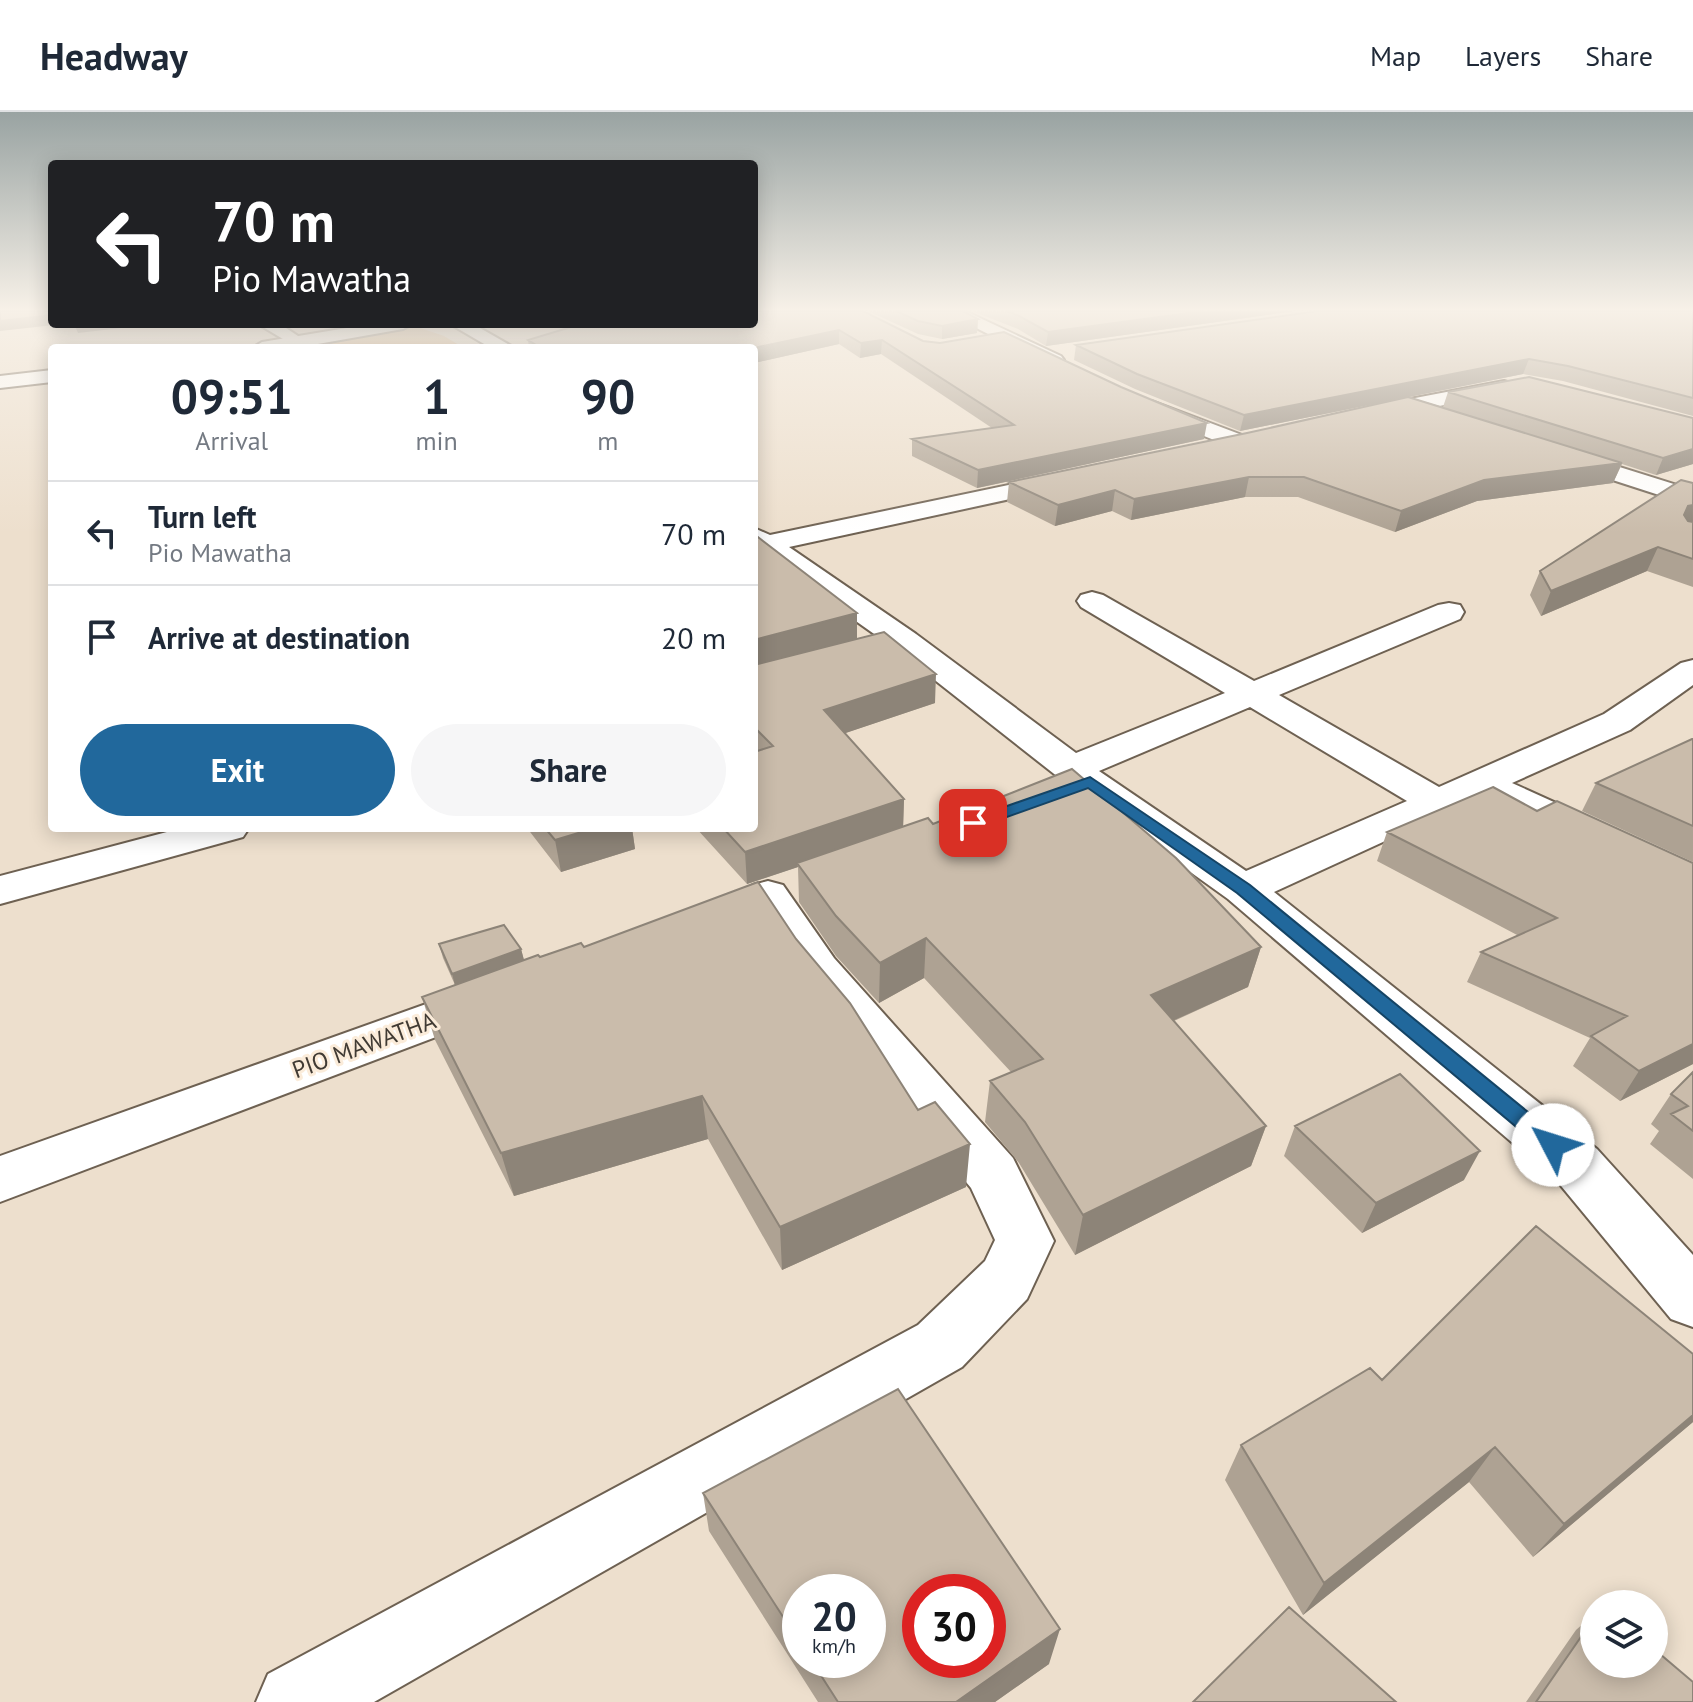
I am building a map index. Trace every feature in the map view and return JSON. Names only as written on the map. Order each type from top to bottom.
[{"type":"street","points":[[1346,419],[1512,385]]},
{"type":"street","points":[[1127,396],[1242,443]]},
{"type":"street","points":[[1405,405],[1450,420]]},
{"type":"street","points":[[1196,453],[1272,436]]},
{"type":"street","points":[[1541,449],[1693,498]]},
{"type":"street","points":[[760,540],[1088,475]]},
{"type":"street","points":[[760,540],[905,641],[1069,783],[1243,889],[1577,1165],[1693,1299]]},
{"type":"street","points":[[1092,601],[1439,803]]},
{"type":"street","points":[[1069,783],[1252,694],[1449,612]]},
{"type":"street","points":[[860,653],[905,641]]},
{"type":"street","points":[[1243,889],[1617,722],[1693,670]]},
{"type":"street","points":[[1481,783],[1693,881]]},
{"type":"street","points":[[0,890],[214,832]]},
{"type":"street","points":[[296,1702],[940,1346],[1006,1280],[1025,1241],[993,1174],[817,969],[768,896]]},
{"type":"street","name":"PIO MAWATHA","points":[[0,1179],[518,988]]},
{"type":"building","points":[[952,385],[1117,385],[1207,423],[978,470],[912,439],[1014,425]]},
{"type":"building","points":[[1166,385],[1396,385],[1244,415]]},
{"type":"building","points":[[1485,385],[1562,385],[1693,418],[1693,449],[1663,458],[1448,392]]},
{"type":"building","points":[[1643,385],[1693,385],[1693,398]]},
{"type":"building","points":[[1408,397],[1622,463],[1484,480],[1401,511],[1304,477],[1249,477],[1134,499],[1115,490],[1058,505],[1009,482],[1247,433]]},
{"type":"building","points":[[1681,480],[1693,483],[1693,505],[1688,506],[1684,515],[1693,522],[1693,559],[1658,547],[1551,591],[1540,571]]},
{"type":"building","points":[[758,537],[857,613],[758,639]]},
{"type":"building","points":[[884,632],[936,674],[824,710],[904,799],[745,852],[727,832],[758,832],[758,751],[773,746],[758,731],[758,664]]},
{"type":"building","points":[[1693,739],[1693,826],[1596,783]]},
{"type":"building","points":[[1072,769],[1176,858],[1261,947],[1151,995],[1266,1126],[1083,1215],[1025,1122],[990,1081],[1043,1059],[926,938],[880,963],[836,916],[797,863],[928,818],[933,824]]},
{"type":"building","points":[[1493,787],[1537,811],[1557,801],[1693,863],[1693,1044],[1639,1071],[1591,1036],[1627,1016],[1481,952],[1557,918],[1387,832]]},
{"type":"building","points":[[548,832],[582,832],[555,840]]},
{"type":"building","points":[[758,882],[796,939],[850,1003],[918,1110],[935,1102],[970,1144],[780,1227],[702,1096],[501,1153],[422,997],[538,955],[540,957],[581,943],[584,947]]},
{"type":"building","points":[[504,925],[521,949],[452,974],[439,944]]},
{"type":"building","points":[[1693,1072],[1693,1131],[1671,1114],[1688,1106],[1671,1094]]},
{"type":"building","points":[[1400,1074],[1480,1151],[1376,1203],[1295,1126]]},
{"type":"building","points":[[1536,1226],[1693,1354],[1693,1415],[1564,1524],[1495,1447],[1324,1583],[1241,1445],[1370,1368],[1382,1380]]},
{"type":"building","points":[[898,1389],[1060,1629],[1006,1667],[1006,1574],[902,1574],[902,1678],[990,1678],[956,1702],[838,1702],[823,1678],[886,1678],[886,1574],[782,1574],[782,1615],[703,1493]]},
{"type":"building","points":[[1289,1607],[1396,1702],[1193,1702]]},
{"type":"building","points":[[1580,1638],[1580,1678],[1668,1678],[1668,1661],[1693,1682],[1693,1702],[1536,1702]]},
{"type":"route","points":[[973,823],[1090,782],[1243,889],[1553,1145]]}]
